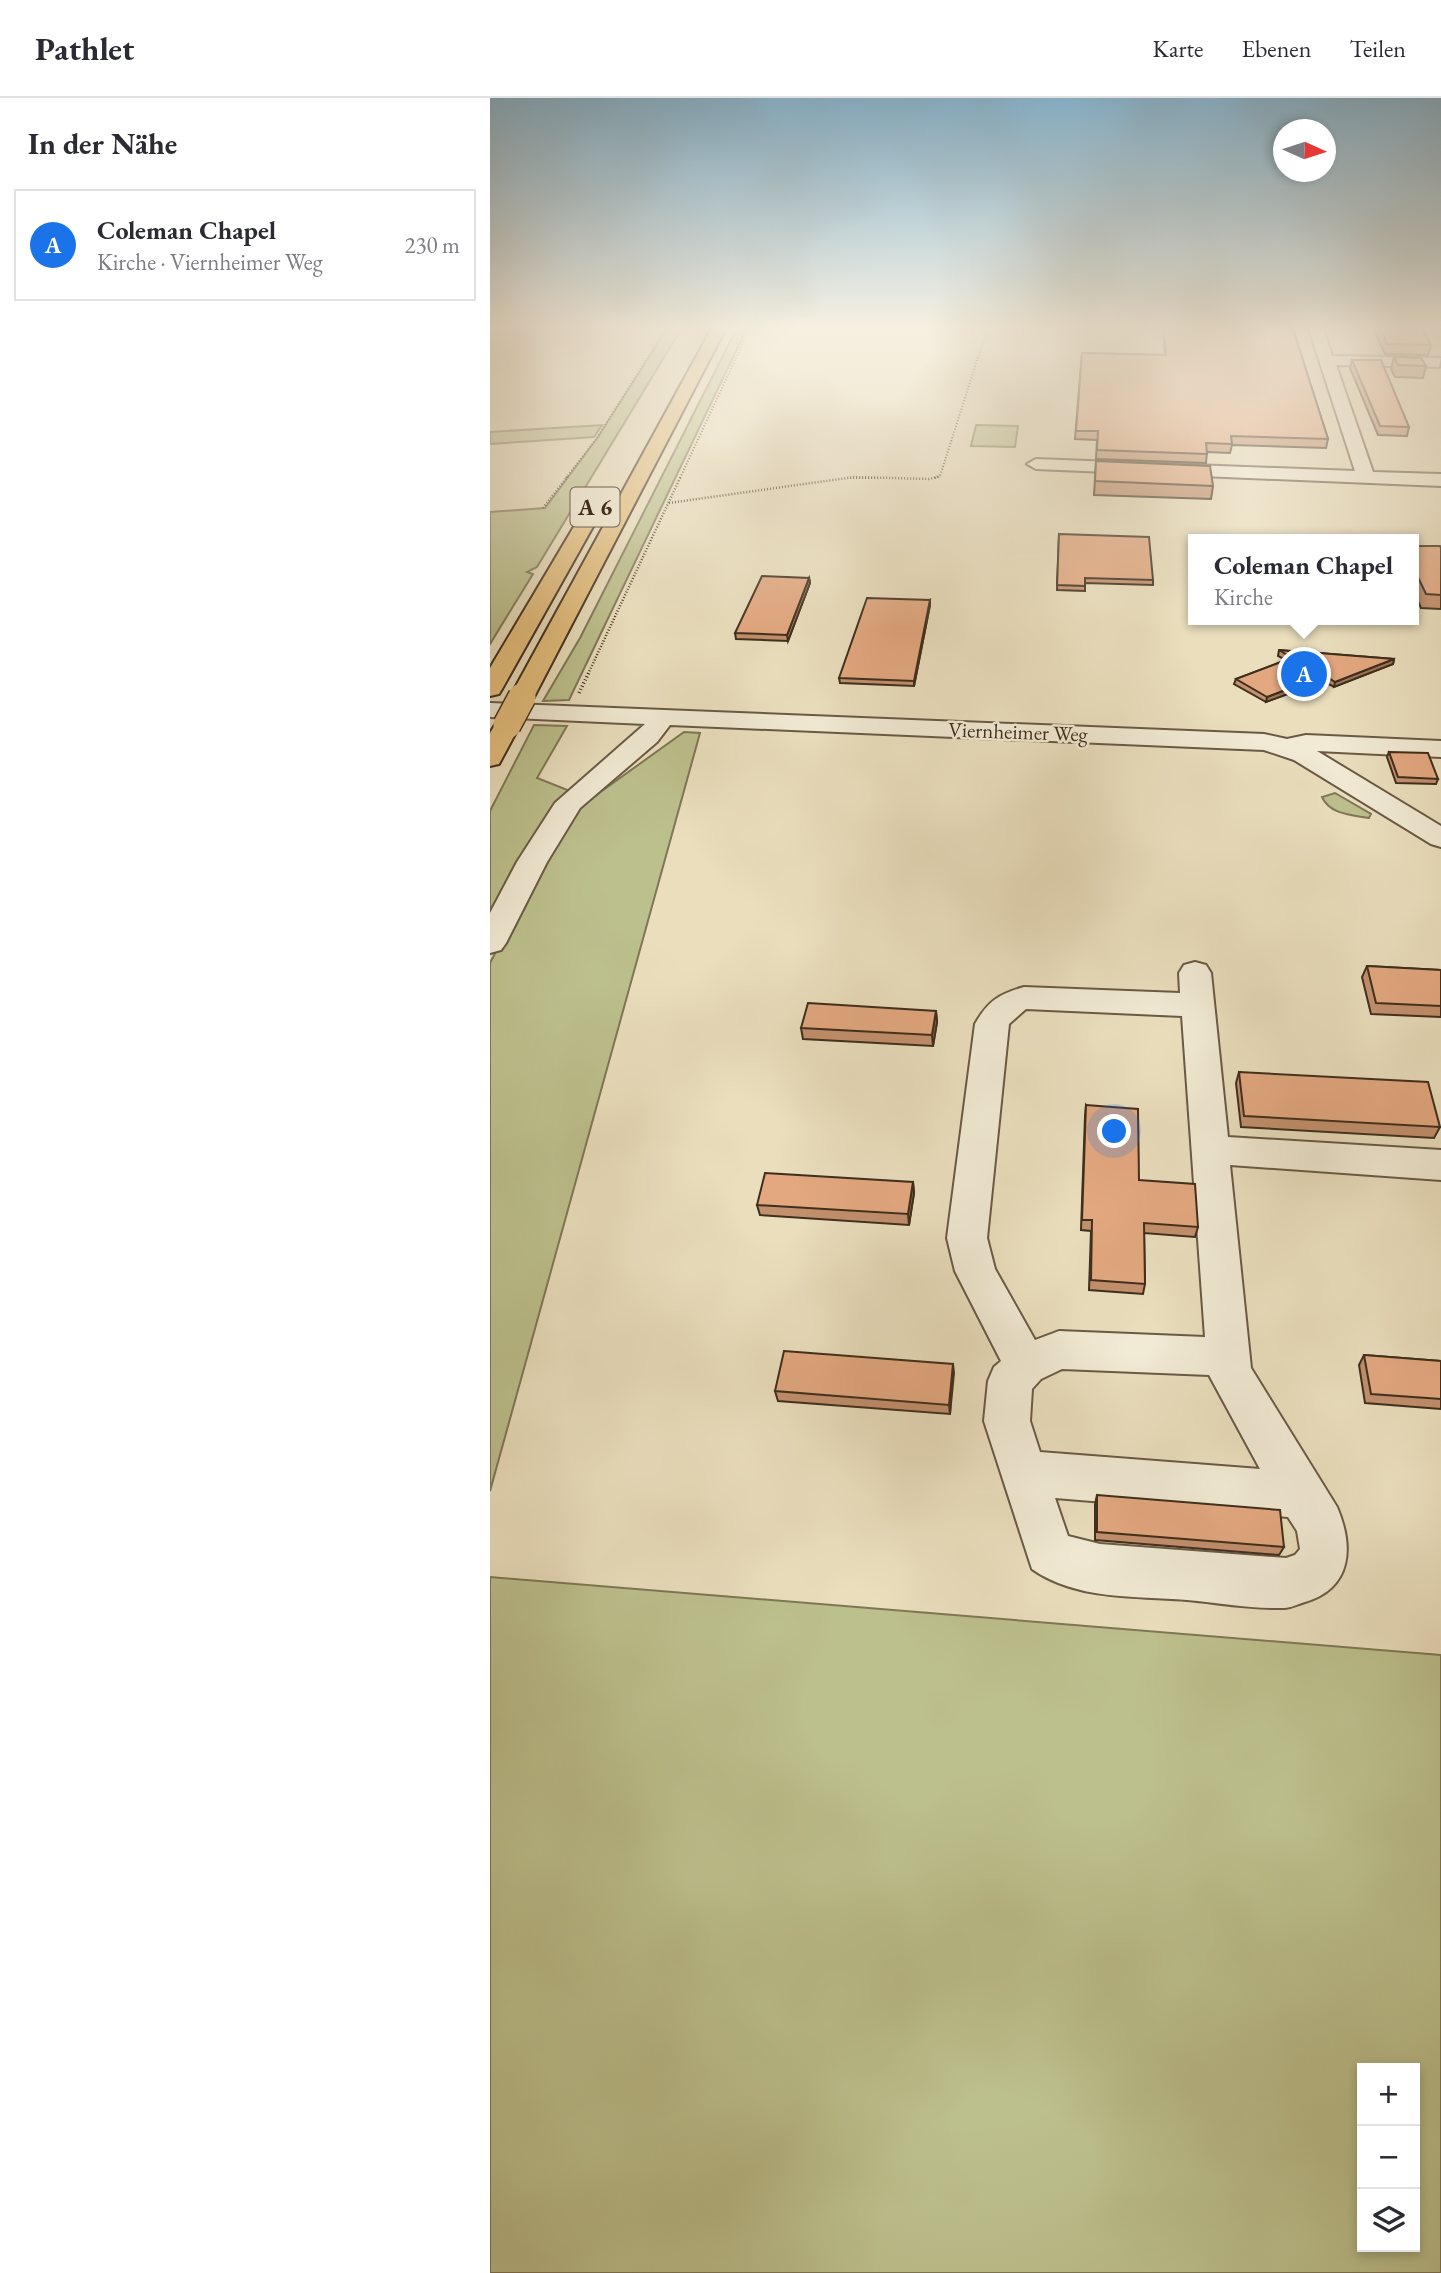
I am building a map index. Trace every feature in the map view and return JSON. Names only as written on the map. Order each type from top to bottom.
[{"type":"highway","name":"A 6","points":[[490,758],[499,717],[522,697],[666,428]]},
{"type":"highway","name":"A 6","points":[[490,688],[608,483]]},
{"type":"street","points":[[1349,428],[1366,477]]},
{"type":"street","points":[[1036,464],[1441,480]]},
{"type":"street","name":"Viernheimer Weg","points":[[499,717],[570,713],[1240,740],[1273,734],[1441,838]]},
{"type":"street","points":[[490,943],[532,862],[569,803],[648,737],[663,717]]},
{"type":"street","points":[[1273,734],[1441,736]]},
{"type":"street","points":[[1273,734],[1306,743],[1441,749]]},
{"type":"street","points":[[1026,1365],[975,1271],[967,1238],[992,1024],[999,1009],[1024,998],[1197,989],[1229,1371],[1320,1524],[1324,1549],[1320,1565],[1310,1576],[1286,1583],[1100,1569],[1064,1562],[1049,1552],[1007,1421],[1010,1381],[1026,1365],[1059,1350],[1227,1357]]},
{"type":"street","points":[[1211,1150],[1436,1170]]},
{"type":"street","points":[[1024,1473],[1301,1495]]},
{"type":"path","points":[[543,508],[604,428]]},
{"type":"path","points":[[570,713],[704,428]]},
{"type":"path","points":[[669,503],[854,477],[930,479],[940,476],[956,428]]},
{"type":"green space","points":[[600,428],[594,437],[490,444],[490,432]]},
{"type":"green space","points":[[604,428],[622,428],[537,567],[527,572],[533,574],[490,644],[490,512],[545,508]]},
{"type":"green space","points":[[687,428],[699,428],[569,700],[543,701],[580,638]]},
{"type":"green space","points":[[975,428],[1018,428],[1015,447],[971,446]]},
{"type":"green space","points":[[534,725],[567,726],[537,778],[570,791],[490,930],[490,811]]},
{"type":"green space","points":[[684,732],[700,733],[490,1491],[490,963],[542,862],[581,806]]},
{"type":"green space","points":[[1335,793],[1371,814],[1369,818],[1342,813],[1330,807],[1322,797]]},
{"type":"green space","points":[[490,1577],[1441,1655],[1441,2273],[490,2273]]},
{"type":"building","points":[[1076,428],[1324,428],[1328,439],[1231,436],[1232,444],[1206,443],[1207,454],[1097,450],[1098,431],[1076,431]]},
{"type":"building","points":[[1096,461],[1210,466],[1213,486],[1095,481]]},
{"type":"building","points":[[1059,534],[1149,537],[1153,580],[1085,578],[1085,586],[1057,585]]},
{"type":"building","points":[[1419,546],[1440,546],[1441,595],[1426,594],[1419,579]]},
{"type":"building","points":[[762,576],[809,578],[787,635],[735,633]]},
{"type":"building","points":[[867,598],[930,600],[914,681],[839,678]]},
{"type":"building","points":[[1279,650],[1307,653],[1313,650],[1319,653],[1394,659],[1335,682],[1324,675],[1267,697],[1236,679],[1292,658]]},
{"type":"building","points":[[1389,752],[1428,753],[1438,779],[1398,777]]},
{"type":"building","points":[[1367,966],[1441,970],[1441,1006],[1376,1003]]},
{"type":"building","points":[[808,1003],[936,1011],[932,1035],[801,1028]]},
{"type":"building","points":[[1239,1072],[1428,1082],[1440,1127],[1244,1116]]},
{"type":"building","points":[[1086,1105],[1138,1109],[1139,1180],[1195,1184],[1198,1227],[1144,1223],[1145,1284],[1091,1280],[1092,1220],[1082,1220]]},
{"type":"building","points":[[765,1173],[913,1182],[908,1214],[757,1205]]},
{"type":"building","points":[[784,1351],[953,1364],[949,1405],[775,1391]]},
{"type":"building","points":[[1364,1355],[1441,1361],[1441,1399],[1371,1394]]},
{"type":"building","points":[[1097,1495],[1280,1510],[1284,1547],[1097,1532]]},
{"type":"place","name":"Coleman Chapel","points":[[1304,674]]}]
